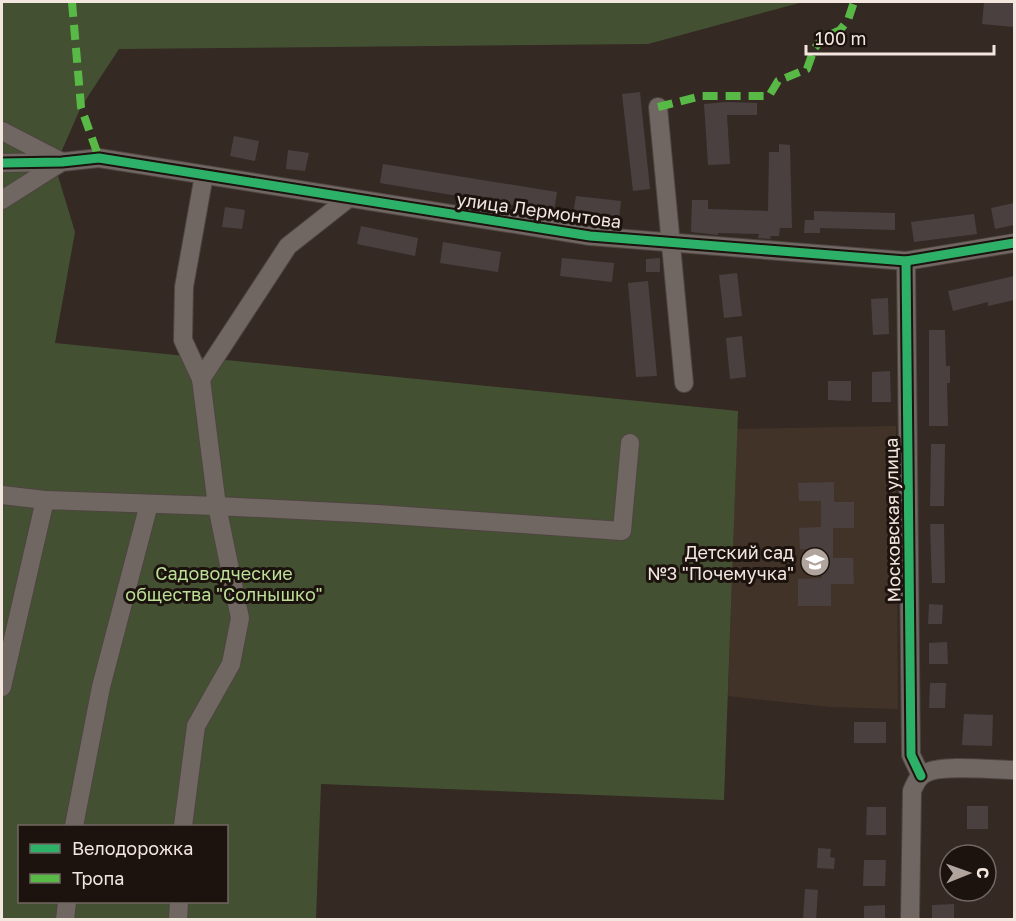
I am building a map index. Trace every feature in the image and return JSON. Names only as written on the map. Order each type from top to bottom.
[{"type":"street","points":[[658,107],[684,383]]},
{"type":"street","points":[[2,131],[62,162]]},
{"type":"street","name":"улица Лермонтова","points":[[2,200],[62,162],[99,158],[590,236],[906,261],[1014,243]]},
{"type":"street","points":[[2,163],[62,162]]},
{"type":"street","points":[[183,825],[196,726],[231,664],[240,618],[218,506],[201,379],[183,340],[184,287],[204,175]]},
{"type":"street","points":[[201,379],[288,246],[349,198]]},
{"type":"street","name":"Московская улица","points":[[906,261],[911,755],[921,776]]},
{"type":"street","points":[[2,495],[45,500],[377,514],[622,531],[630,442]]},
{"type":"street","points":[[2,687],[45,500]]},
{"type":"street","points":[[74,825],[101,687],[149,504]]},
{"type":"street","points":[[910,920],[912,791],[921,776],[940,769],[1014,770]]},
{"type":"street","points":[[65,920],[67,903]]},
{"type":"street","points":[[178,920],[179,903]]},
{"type":"shaded area","name":"Детский сад №3 \"Почемучка\"","points":[[896,426],[898,709],[830,707],[728,696],[737,429]]},
{"type":"green space","name":"Садоводческие общества \"Солнышко\"","points":[[2,2],[803,2],[648,44],[119,49],[81,107],[55,166],[75,232],[55,343],[738,411],[724,800],[321,784],[316,919],[2,920]]},
{"type":"building","points":[[984,2],[1014,2],[1014,27],[982,24]]},
{"type":"building","points":[[640,92],[650,189],[633,191],[622,94]]},
{"type":"building","points":[[757,103],[757,115],[727,115],[730,164],[708,165],[704,104]]},
{"type":"building","points":[[234,136],[259,141],[255,161],[230,156]]},
{"type":"building","points":[[779,144],[790,145],[792,228],[780,228],[779,236],[770,236],[771,239],[758,238],[759,234],[718,233],[718,235],[691,232],[692,200],[708,200],[708,209],[768,211],[769,152],[779,152]]},
{"type":"building","points":[[288,150],[309,153],[305,171],[286,169]]},
{"type":"building","points":[[383,164],[557,192],[554,212],[380,183]]},
{"type":"building","points":[[576,196],[621,201],[619,220],[573,214]]},
{"type":"building","points":[[1014,203],[1014,225],[995,229],[991,208]]},
{"type":"building","points":[[225,207],[245,210],[242,229],[222,227]]},
{"type":"building","points":[[814,211],[895,213],[895,230],[820,228],[820,233],[804,233],[805,220],[814,220]]},
{"type":"building","points":[[974,214],[977,234],[914,242],[911,222]]},
{"type":"building","points":[[361,226],[418,238],[415,256],[357,244]]},
{"type":"building","points":[[443,242],[501,252],[498,272],[440,263]]},
{"type":"building","points":[[562,258],[614,263],[612,282],[560,276]]},
{"type":"building","points":[[660,258],[660,272],[646,272],[646,259]]},
{"type":"building","points":[[737,273],[742,316],[724,318],[719,275]]},
{"type":"building","points":[[1014,276],[1014,300],[988,306],[988,302],[953,311],[948,291]]},
{"type":"building","points":[[648,281],[657,376],[636,377],[628,283]]},
{"type":"building","points":[[888,298],[889,334],[873,335],[871,299]]},
{"type":"building","points":[[929,330],[945,330],[946,366],[950,366],[950,383],[947,383],[948,426],[929,426]]},
{"type":"building","points":[[742,336],[746,377],[730,379],[726,338]]},
{"type":"building","points":[[890,371],[891,402],[872,402],[872,372]]},
{"type":"building","points":[[828,381],[851,381],[851,401],[828,400]]},
{"type":"building","points":[[931,444],[945,444],[944,506],[930,506]]},
{"type":"building","points":[[834,482],[834,502],[854,502],[854,528],[833,528],[833,558],[853,558],[854,584],[831,584],[831,606],[798,606],[798,579],[822,578],[821,549],[800,549],[799,528],[821,527],[821,501],[799,501],[798,483]]},
{"type":"building","points":[[930,524],[944,524],[945,583],[932,583]]},
{"type":"building","points":[[929,604],[943,605],[942,624],[928,624]]},
{"type":"building","points":[[947,642],[948,664],[929,664],[929,643]]},
{"type":"building","points":[[930,683],[946,683],[945,708],[929,708]]},
{"type":"building","points":[[964,714],[993,715],[992,746],[962,745]]},
{"type":"building","points":[[854,722],[886,722],[886,743],[854,743]]},
{"type":"building","points":[[967,806],[988,806],[988,829],[967,829]]},
{"type":"building","points":[[867,807],[886,807],[886,835],[866,835]]},
{"type":"building","points":[[818,848],[831,849],[830,857],[835,858],[834,869],[817,868]]},
{"type":"building","points":[[864,860],[886,860],[885,886],[863,886]]},
{"type":"building","points":[[805,889],[818,890],[816,920],[803,920]]},
{"type":"building","points":[[954,904],[954,919],[932,919],[932,905]]},
{"type":"building","points":[[885,905],[885,920],[864,920],[864,906]]},
{"type":"marked path","points":[[72,2],[81,107],[99,158]]},
{"type":"marked path","points":[[658,107],[701,96],[769,96],[778,81],[807,69],[814,49],[823,38],[840,30],[848,20],[854,2]]},
{"type":"cycle path","points":[[2,163],[62,162],[99,158],[590,236],[906,261],[1014,243]]},
{"type":"cycle path","points":[[906,261],[911,755],[921,776]]},
{"type":"place","name":"Детский сад №3 \"Почемучка\"","points":[[815,562]]}]
